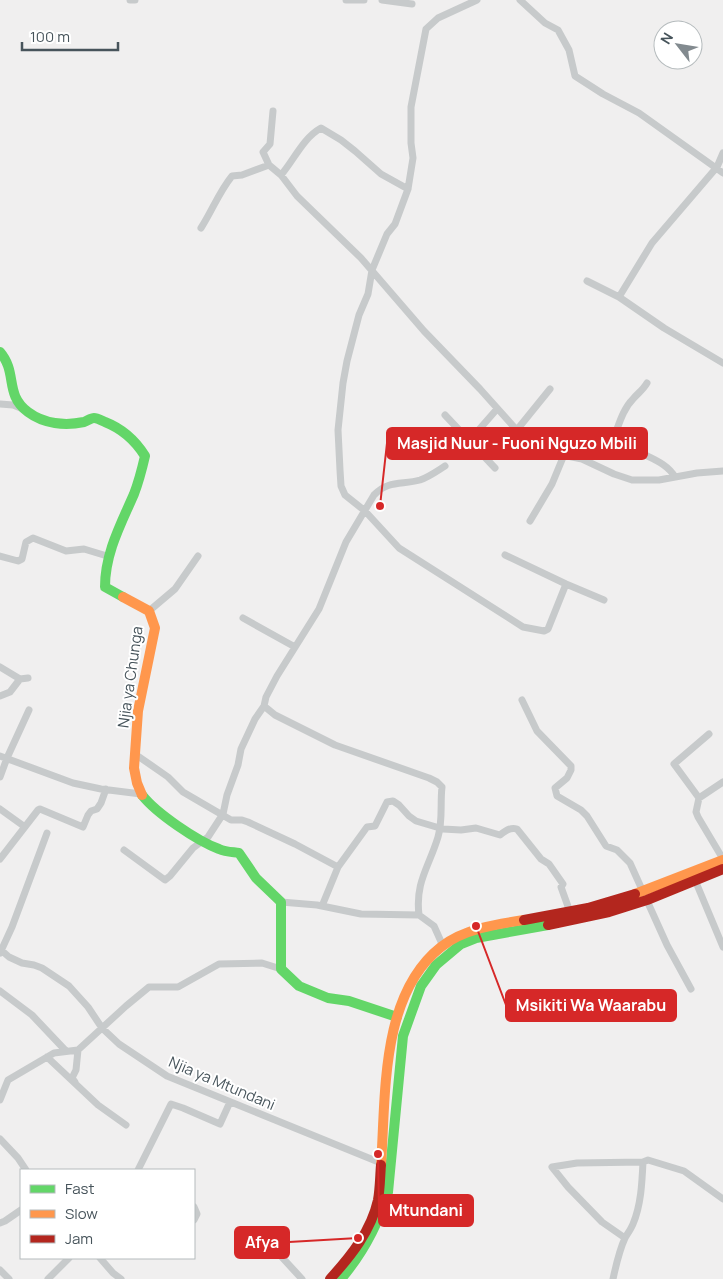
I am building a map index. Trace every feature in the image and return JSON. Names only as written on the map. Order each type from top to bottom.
[{"type":"main road","points":[[0,352],[6,358],[11,368],[10,381],[12,390],[23,409]]},
{"type":"main road","name":"Njia ya Chunga","points":[[23,409],[44,420],[67,425],[86,423],[95,418],[121,428],[138,443],[145,456],[140,478],[107,556],[105,586],[149,611],[155,628],[138,711],[134,768],[141,794]]},
{"type":"main road","points":[[141,794],[149,804],[201,841],[221,850],[239,853],[256,878],[281,902],[281,969],[299,986],[328,998],[349,1001],[397,1017]]},
{"type":"main road","points":[[330,1279],[355,1250],[369,1224],[377,1202],[389,1057],[397,1017],[415,976],[426,960],[457,937],[476,930],[645,895],[723,860]]},
{"type":"main road","points":[[341,1279],[361,1254],[373,1234],[384,1209],[388,1192],[403,1036],[414,1002],[421,986],[432,969],[451,951],[461,944],[476,938],[580,919],[723,869]]},
{"type":"street","points":[[130,0],[135,0]]},
{"type":"street","points":[[346,0],[364,0]]},
{"type":"street","points":[[382,0],[412,4]]},
{"type":"street","points":[[478,0],[438,18],[426,29],[411,107],[413,158],[408,189],[395,224],[387,234],[372,270],[368,294],[359,315],[347,361],[338,430],[341,486],[350,500],[365,511],[406,554],[522,627],[548,630],[566,584]]},
{"type":"street","points":[[520,0],[545,23],[558,30],[570,50],[575,76],[603,94],[639,112],[723,173]]},
{"type":"street","points":[[273,111],[270,144],[263,152],[269,165],[281,175],[297,196],[361,258],[436,344],[530,445],[543,451],[582,459],[632,480],[650,481],[723,471]]},
{"type":"street","points":[[281,175],[292,162],[300,148],[321,128],[356,151],[381,174],[408,189]]},
{"type":"street","points":[[619,297],[652,243],[717,167],[723,153]]},
{"type":"street","points":[[201,228],[210,215],[226,183],[232,176],[242,175],[269,165]]},
{"type":"street","points":[[587,281],[619,297],[664,328],[723,363]]},
{"type":"street","points":[[647,383],[627,406],[617,429],[625,442],[644,455],[669,468],[675,477]]},
{"type":"street","points":[[516,431],[550,390]]},
{"type":"street","points":[[0,404],[13,405],[23,409]]},
{"type":"street","points":[[469,441],[497,409]]},
{"type":"street","points":[[445,415],[495,468]]},
{"type":"street","points":[[530,521],[552,484],[564,455]]},
{"type":"street","points":[[124,850],[165,880],[193,848],[208,837],[223,814],[226,794],[238,764],[241,749],[255,718],[264,706],[268,692],[294,647],[319,609],[346,542],[374,495],[380,489],[398,482],[419,480],[445,466]]},
{"type":"street","points":[[0,558],[22,560],[26,542],[33,538],[66,551],[84,549],[107,556]]},
{"type":"street","points":[[505,555],[604,600]]},
{"type":"street","points":[[149,611],[175,589],[198,556]]},
{"type":"street","points":[[244,618],[294,647]]},
{"type":"street","points":[[0,667],[24,679],[10,692],[0,696]]},
{"type":"street","points":[[522,700],[537,731],[571,766],[567,778],[555,788],[556,796],[574,805],[587,816],[606,846],[617,850],[630,863],[667,945],[691,989]]},
{"type":"street","points":[[264,706],[275,715],[334,745],[437,782],[442,787],[438,836],[422,876],[418,892],[419,915]]},
{"type":"street","points":[[0,777],[3,757],[29,710]]},
{"type":"street","points":[[699,798],[674,764],[709,734]]},
{"type":"street","points":[[135,754],[168,777],[183,792],[231,820],[242,820],[296,844],[338,867]]},
{"type":"street","points":[[3,757],[73,783],[141,794]]},
{"type":"street","points":[[723,782],[699,798],[696,812],[723,860]]},
{"type":"street","points":[[0,859],[40,809],[82,827],[91,811],[97,809],[101,803],[106,789]]},
{"type":"street","points":[[322,906],[338,867],[367,827],[375,826],[387,802],[393,801],[416,821],[439,828],[460,830],[476,828],[500,834],[508,829],[517,829],[541,859],[549,864],[563,884],[561,887],[570,912]]},
{"type":"street","points":[[0,809],[25,828]]},
{"type":"street","points":[[1,951],[12,927],[47,833]]},
{"type":"street","points":[[696,880],[723,947]]},
{"type":"street","points":[[281,902],[322,906],[361,914],[419,915],[434,926],[443,946]]},
{"type":"street","name":"Njia ya Mtundani","points":[[1,951],[22,963],[42,968],[69,986],[88,1007],[102,1028],[133,1054],[167,1076],[381,1164]]},
{"type":"street","points":[[0,1100],[2,1086],[8,1080],[54,1053],[78,1050],[149,987],[178,986],[218,964],[262,963],[281,969]]},
{"type":"street","points":[[0,991],[27,1010],[66,1051]]},
{"type":"street","points":[[78,1050],[76,1070],[72,1078],[78,1086]]},
{"type":"street","points":[[47,1056],[98,1105],[126,1125]]},
{"type":"street","points":[[142,1169],[171,1104],[220,1124],[230,1102]]},
{"type":"street","points":[[0,1139],[25,1169]]},
{"type":"street","points":[[625,1238],[602,1222],[568,1187],[552,1167],[577,1163],[643,1162],[648,1160],[684,1171],[723,1198]]},
{"type":"street","points":[[613,1279],[616,1261],[633,1223],[639,1202],[643,1162]]},
{"type":"street","points":[[0,1222],[5,1221],[20,1211]]},
{"type":"street","points":[[267,1241],[302,1279]]},
{"type":"street","points":[[48,1279],[68,1259]]},
{"type":"street","points":[[101,1259],[112,1273],[121,1279]]},
{"type":"street","points":[[0,1270],[9,1279]]},
{"type":"traffic: fast","points":[[0,352],[9,368],[16,398],[28,412],[41,419],[62,424],[84,422],[93,418],[98,419],[117,428],[128,436],[145,456],[136,489],[111,551],[106,574],[105,587],[123,597]]},
{"type":"traffic: fast","points":[[142,795],[157,810],[189,833],[219,849],[239,853],[256,878],[281,902],[281,969],[299,986],[328,998],[349,1001],[397,1017]]},
{"type":"traffic: fast","points":[[341,1279],[369,1238],[380,1216],[388,1192],[403,1036],[421,986],[436,965],[461,944],[476,938],[548,925]]},
{"type":"traffic: slow","points":[[123,597],[149,611],[155,628],[138,711],[134,768],[142,795]]},
{"type":"traffic: slow","points":[[635,894],[723,860]]},
{"type":"traffic: slow","points":[[381,1165],[386,1078],[390,1048],[397,1019],[407,991],[421,967],[441,947],[459,936],[481,928],[524,920]]},
{"type":"traffic: jam","points":[[548,925],[609,912],[647,900],[723,869]]},
{"type":"traffic: jam","points":[[524,920],[588,908],[635,894]]},
{"type":"traffic: jam","points":[[330,1279],[353,1252],[365,1233],[375,1211],[380,1187],[381,1165]]},
{"type":"place","name":"Masjid Nuur - Fuoni Nguzo Mbili","points":[[380,506]]},
{"type":"place","name":"Msikiti Wa Waarabu","points":[[476,926]]},
{"type":"place","name":"Mtundani","points":[[378,1154]]},
{"type":"place","name":"Afya","points":[[358,1238]]}]
